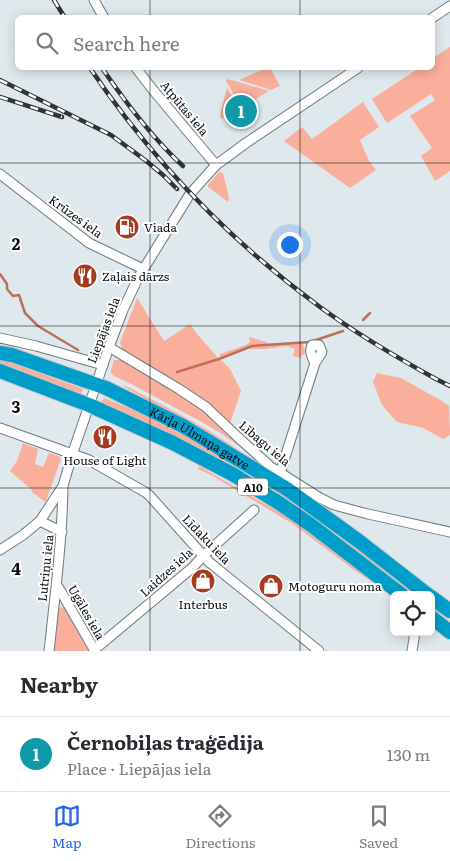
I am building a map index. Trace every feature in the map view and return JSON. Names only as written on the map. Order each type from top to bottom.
[{"type":"highway","name":"Kārļa Ulmaņa gatve","points":[[0,353],[12,355],[96,384],[183,426],[287,489],[424,591]]},
{"type":"highway","name":"Kārļa Ulmaņa gatve","points":[[0,371],[89,405],[173,443],[241,480],[311,525],[397,591]]},
{"type":"highway","name":"Kārļa Ulmaņa gatve","points":[[435,600],[450,612]]},
{"type":"highway","points":[[435,620],[450,632]]},
{"type":"street","points":[[94,0],[102,15]]},
{"type":"street","points":[[435,16],[450,6]]},
{"type":"street","name":"Atpūtas iela","points":[[138,70],[216,165]]},
{"type":"street","name":"Liepājas iela","points":[[0,550],[40,521],[63,486],[102,365],[123,310],[143,268],[186,199],[216,165],[257,135],[355,70]]},
{"type":"street","name":"Krūzes iela","points":[[0,174],[89,243],[143,268]]},
{"type":"street","points":[[0,338],[102,365]]},
{"type":"street","name":"Lībagu iela","points":[[109,347],[206,407],[271,467],[320,498],[334,505],[368,514],[450,532]]},
{"type":"street","points":[[280,473],[315,363]]},
{"type":"street","name":"Līdaku iela","points":[[0,428],[89,460],[149,495],[209,562],[319,651]]},
{"type":"street","name":"Lutriņu iela","points":[[49,651],[62,532],[63,486]]},
{"type":"street","name":"Laidzes iela","points":[[94,651],[192,568],[254,510]]},
{"type":"street","points":[[40,521],[62,532]]},
{"type":"street","name":"Ugāles iela","points":[[57,585],[94,651]]},
{"type":"street","points":[[412,651],[414,636]]},
{"type":"shaded area","points":[[450,47],[450,171],[435,181],[421,156],[432,148],[410,116],[435,100],[431,94],[387,123],[372,99],[416,70],[435,70],[435,57]]},
{"type":"shaded area","points":[[262,70],[271,70],[280,86],[271,90],[239,80]]},
{"type":"shaded area","points":[[228,79],[269,91],[243,107],[226,81]]},
{"type":"shaded area","points":[[227,87],[238,108],[221,119],[220,116]]},
{"type":"shaded area","points":[[363,102],[379,127],[360,140],[369,161],[376,170],[350,188],[284,141],[302,127],[312,139]]},
{"type":"shaded area","points":[[219,172],[223,173],[229,198],[228,202],[207,186]]},
{"type":"shaded area","points":[[137,298],[164,341],[190,324],[219,359],[220,354],[246,345],[250,342],[249,337],[268,344],[302,342],[306,352],[300,358],[293,356],[295,349],[287,346],[248,349],[220,359],[230,369],[241,391],[229,426],[123,352],[120,343]]},
{"type":"shaded area","points":[[0,359],[83,389],[81,394],[0,366]]},
{"type":"shaded area","points":[[114,360],[121,360],[131,364],[199,405],[253,456],[200,421],[114,376],[111,370]]},
{"type":"shaded area","points":[[377,373],[401,378],[449,406],[450,435],[443,439],[423,428],[397,422],[382,405],[373,382]]},
{"type":"shaded area","points":[[121,385],[193,422],[224,440],[254,462],[194,424]]},
{"type":"shaded area","points":[[104,398],[200,443],[289,497],[415,591],[405,591],[344,543],[258,484],[192,445],[101,403]]},
{"type":"shaded area","points":[[23,443],[38,449],[35,464],[43,467],[49,453],[59,456],[61,459],[46,501],[32,492],[10,471],[17,461]]},
{"type":"shaded area","points":[[199,466],[298,523],[390,594],[353,569],[293,524],[198,469]]},
{"type":"shaded area","points":[[65,607],[90,651],[52,651],[56,611],[59,608]]},
{"type":"waterway","points":[[0,274],[7,284],[7,289],[13,296],[19,295],[25,313],[38,326],[78,350]]},
{"type":"waterway","points":[[363,320],[370,313]]},
{"type":"waterway","points":[[177,372],[252,346],[310,342],[343,331]]},
{"type":"railway","points":[[54,0],[63,15]]},
{"type":"railway","points":[[91,70],[139,135],[166,167],[224,227],[255,255],[287,282],[348,327],[450,386]]},
{"type":"railway","points":[[103,70],[140,120],[183,166]]},
{"type":"railway","points":[[0,80],[111,135],[145,160],[177,189]]},
{"type":"railway","points":[[0,97],[62,117]]},
{"type":"place","name":"Černobiļas traģēdija","points":[[241,111]]},
{"type":"place","name":"Viada","points":[[127,227]]},
{"type":"place","name":"Zaļais dārzs","points":[[85,276]]},
{"type":"place","name":"House of Light","points":[[105,437]]},
{"type":"place","name":"Interbus","points":[[203,581]]},
{"type":"place","name":"Motoguru noma","points":[[271,586]]}]
